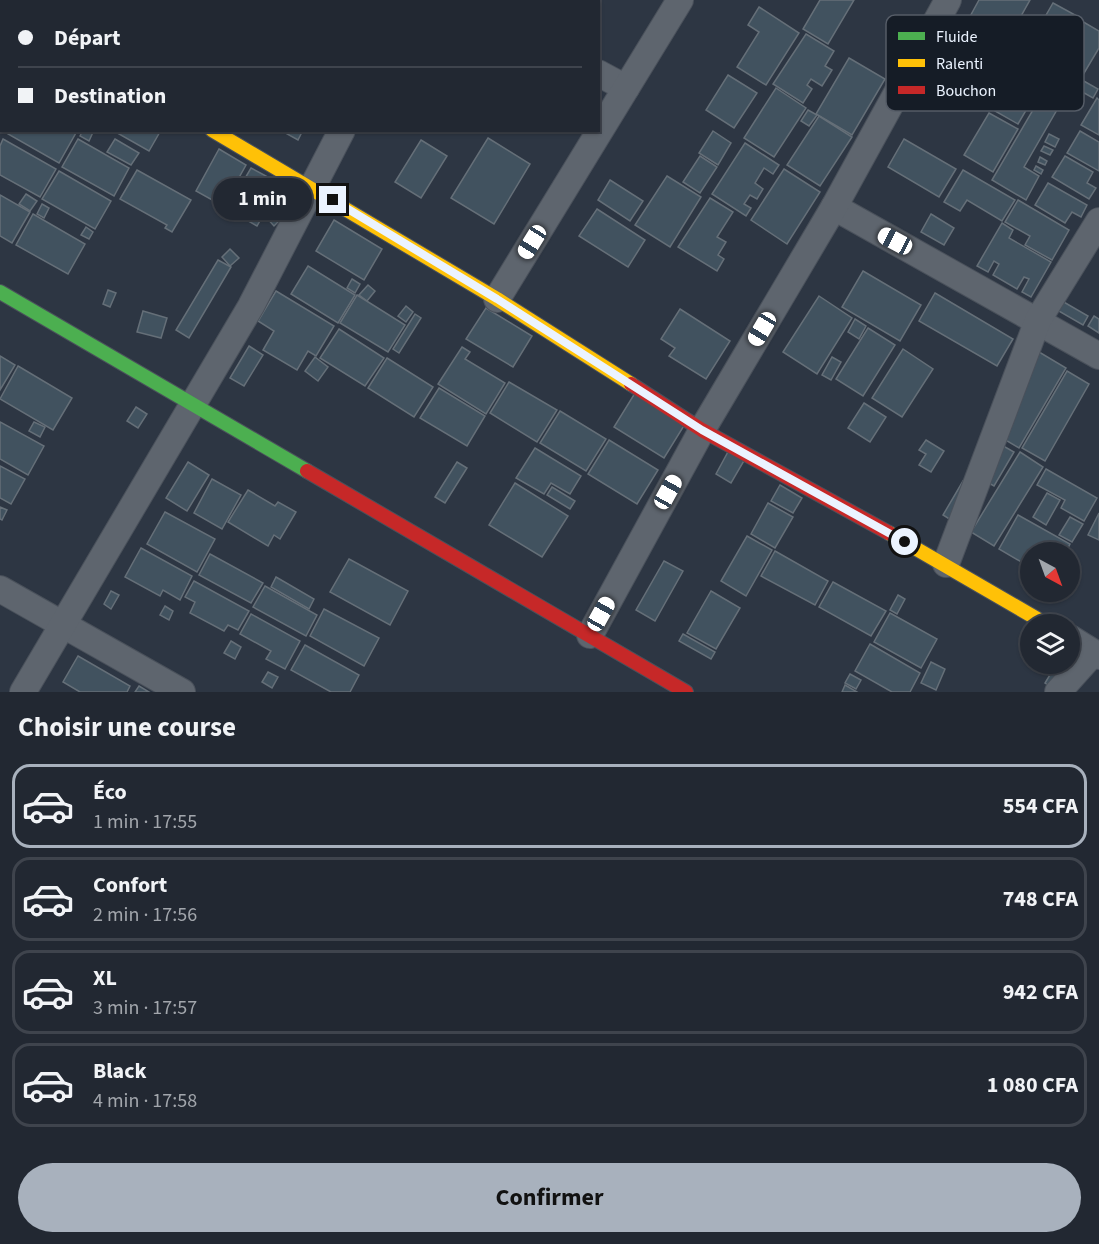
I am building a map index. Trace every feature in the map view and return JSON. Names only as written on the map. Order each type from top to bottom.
[{"type":"street","points":[[600,131],[680,0]]},
{"type":"street","points":[[940,15],[948,0]]},
{"type":"street","points":[[600,73],[626,88]]},
{"type":"street","points":[[590,634],[702,430],[834,207],[887,111]]},
{"type":"street","points":[[215,132],[497,299],[702,430],[946,564],[1029,614]]},
{"type":"street","points":[[23,692],[251,306],[341,132]]},
{"type":"street","points":[[497,299],[599,132]]},
{"type":"street","points":[[834,207],[1099,356]]},
{"type":"street","points":[[946,564],[1038,320],[1099,221]]},
{"type":"street","points":[[0,292],[686,692]]},
{"type":"street","points":[[0,589],[182,692]]},
{"type":"street","points":[[1058,692],[1096,654],[1080,644]]},
{"type":"building","points":[[820,0],[854,0],[828,44],[803,29]]},
{"type":"building","points":[[979,0],[1030,0],[1022,15],[971,15]]},
{"type":"building","points":[[1053,3],[1075,15],[1046,15]]},
{"type":"building","points":[[759,7],[799,33],[766,85],[737,67],[759,32],[748,25]]},
{"type":"building","points":[[1084,22],[1099,31],[1099,48],[1084,73]]},
{"type":"building","points":[[806,34],[834,51],[825,66],[832,70],[822,86],[811,79],[807,85],[812,89],[803,103],[773,84]]},
{"type":"building","points":[[849,58],[885,79],[852,135],[816,114]]},
{"type":"building","points":[[728,75],[757,93],[734,128],[706,110]]},
{"type":"building","points":[[1084,81],[1098,89],[1093,98],[1084,93]]},
{"type":"building","points":[[776,88],[806,108],[774,157],[744,138]]},
{"type":"building","points":[[1097,98],[1099,100],[1099,135],[1081,125]]},
{"type":"building","points":[[808,110],[817,115],[809,126],[801,121]]},
{"type":"building","points":[[995,111],[1026,111],[1018,124]]},
{"type":"building","points":[[1032,111],[1056,111],[1024,167],[1039,176],[1026,200],[992,180]]},
{"type":"building","points":[[989,113],[1018,129],[993,172],[964,155]]},
{"type":"building","points":[[819,116],[852,137],[820,186],[787,165]]},
{"type":"building","points":[[713,131],[731,143],[718,165],[699,153]]},
{"type":"building","points":[[1080,131],[1099,142],[1099,171],[1067,153]]},
{"type":"building","points":[[9,132],[76,132],[59,163],[8,134]]},
{"type":"building","points":[[82,132],[93,132],[89,141],[80,136]]},
{"type":"building","points":[[116,132],[160,132],[149,151]]},
{"type":"building","points":[[284,132],[302,132],[298,140]]},
{"type":"building","points":[[1049,134],[1059,139],[1055,147],[1045,142]]},
{"type":"building","points":[[488,138],[530,164],[494,224],[451,198]]},
{"type":"building","points":[[3,139],[56,169],[40,197],[0,175],[0,146]]},
{"type":"building","points":[[78,139],[129,168],[114,196],[62,167]]},
{"type":"building","points":[[115,139],[139,153],[131,165],[107,152]]},
{"type":"building","points":[[904,139],[956,169],[939,197],[888,167]]},
{"type":"building","points":[[421,140],[447,156],[421,198],[395,182]]},
{"type":"building","points":[[745,143],[779,165],[773,174],[764,168],[755,183],[763,189],[757,199],[750,195],[744,204],[751,208],[746,216],[712,194]]},
{"type":"building","points":[[1044,146],[1053,150],[1050,155],[1041,151]]},
{"type":"building","points":[[219,149],[246,165],[223,206],[196,191]]},
{"type":"building","points":[[700,156],[717,167],[700,193],[683,182]]},
{"type":"building","points":[[1065,156],[1093,172],[1087,183],[1096,188],[1089,199],[1052,177]]},
{"type":"building","points":[[1040,157],[1047,161],[1045,165],[1038,162]]},
{"type":"building","points":[[1036,166],[1043,170],[1041,174],[1034,170]]},
{"type":"building","points":[[251,168],[281,184],[257,226],[227,209]]},
{"type":"building","points":[[784,169],[820,192],[787,244],[751,220]]},
{"type":"building","points":[[137,170],[191,200],[172,232],[165,228],[167,225],[120,199]]},
{"type":"building","points":[[963,170],[1015,200],[1002,221],[967,200],[960,211],[944,202]]},
{"type":"building","points":[[59,171],[111,201],[95,229],[42,199]]},
{"type":"building","points":[[667,176],[701,197],[670,247],[635,225]]},
{"type":"building","points":[[610,180],[643,201],[630,221],[598,200]]},
{"type":"building","points":[[1048,183],[1087,205],[1081,217],[1072,212],[1065,223],[1035,205]]},
{"type":"building","points":[[298,186],[291,209],[283,200]]},
{"type":"building","points":[[26,194],[37,201],[30,211],[19,204]]},
{"type":"building","points":[[0,195],[30,212],[12,243],[0,236]]},
{"type":"building","points":[[710,198],[733,212],[717,237],[726,242],[718,255],[724,259],[717,271],[678,247]]},
{"type":"building","points":[[1018,200],[1069,230],[1052,260],[1025,245],[1030,236],[1005,222]]},
{"type":"building","points":[[42,204],[49,208],[44,218],[37,214]]},
{"type":"building","points":[[277,204],[286,214],[274,226],[265,216]]},
{"type":"building","points":[[597,209],[645,240],[628,267],[579,236]]},
{"type":"building","points":[[33,214],[85,244],[68,274],[16,245]]},
{"type":"building","points":[[931,214],[954,228],[944,245],[921,232]]},
{"type":"building","points":[[334,220],[382,249],[364,280],[316,251]]},
{"type":"building","points":[[1002,223],[1013,230],[1009,238],[1051,262],[1031,297],[1022,292],[1029,279],[1024,277],[1017,289],[993,275],[999,264],[994,261],[988,272],[977,266]]},
{"type":"building","points":[[86,227],[93,232],[89,239],[81,235]]},
{"type":"building","points":[[230,249],[239,258],[230,266],[222,257]]},
{"type":"building","points":[[218,260],[231,267],[189,338],[176,330]]},
{"type":"building","points":[[308,266],[355,295],[338,323],[291,294]]},
{"type":"building","points":[[863,271],[921,305],[900,341],[842,307]]},
{"type":"building","points":[[352,279],[360,284],[355,293],[347,288]]},
{"type":"building","points":[[368,285],[375,291],[367,301],[359,295]]},
{"type":"building","points":[[108,290],[116,293],[110,307],[103,304]]},
{"type":"building","points":[[276,291],[334,326],[316,356],[308,351],[297,370],[263,350],[274,331],[258,321]]},
{"type":"building","points":[[935,293],[1013,339],[997,366],[919,321]]},
{"type":"building","points":[[357,295],[405,325],[388,352],[340,323]]},
{"type":"building","points":[[819,296],[852,318],[817,374],[783,352]]},
{"type":"building","points":[[1062,301],[1088,316],[1083,325],[1057,310]]},
{"type":"building","points":[[406,306],[413,312],[406,322],[398,316]]},
{"type":"building","points":[[486,308],[532,336],[513,367],[466,339]]},
{"type":"building","points":[[680,309],[730,341],[706,379],[669,356],[675,348],[661,339]]},
{"type":"building","points":[[143,311],[167,318],[161,338],[137,332]]},
{"type":"building","points":[[415,314],[421,318],[399,353],[393,349]]},
{"type":"building","points":[[1094,316],[1099,319],[1099,333],[1088,326]]},
{"type":"building","points":[[855,319],[866,326],[859,339],[848,332]]},
{"type":"building","points":[[868,328],[895,345],[863,396],[836,379]]},
{"type":"building","points":[[339,329],[384,358],[365,386],[320,358]]},
{"type":"building","points":[[249,346],[263,355],[244,386],[230,378]]},
{"type":"building","points":[[462,347],[470,352],[465,359],[505,383],[486,414],[438,384]]},
{"type":"building","points":[[903,349],[933,369],[902,417],[872,398]]},
{"type":"building","points":[[1039,352],[1066,368],[1019,448],[992,432]]},
{"type":"building","points":[[0,356],[15,365],[0,390]]},
{"type":"building","points":[[315,357],[328,367],[318,381],[305,371]]},
{"type":"building","points":[[832,357],[841,362],[831,380],[822,375]]},
{"type":"building","points":[[387,358],[433,387],[414,417],[368,388]]},
{"type":"building","points":[[18,366],[72,398],[53,430],[0,399]]},
{"type":"building","points":[[1067,371],[1089,384],[1045,461],[1022,448]]},
{"type":"building","points":[[509,382],[557,410],[537,442],[490,413]]},
{"type":"building","points":[[439,388],[485,416],[467,446],[420,418]]},
{"type":"building","points":[[635,393],[685,424],[664,458],[614,427]]},
{"type":"building","points":[[864,403],[886,417],[870,442],[848,428]]},
{"type":"building","points":[[136,407],[147,414],[138,428],[127,421]]},
{"type":"building","points":[[560,411],[606,439],[586,471],[540,443]]},
{"type":"building","points":[[0,422],[44,446],[28,475],[0,459]]},
{"type":"building","points":[[34,422],[45,427],[40,437],[29,431]]},
{"type":"building","points":[[991,439],[1014,452],[994,486],[971,473]]},
{"type":"building","points":[[609,440],[658,470],[637,504],[588,474]]},
{"type":"building","points":[[926,440],[944,451],[931,472],[919,465],[926,454],[919,450]]},
{"type":"building","points":[[535,448],[581,476],[570,494],[551,483],[544,494],[516,478]]},
{"type":"building","points":[[729,450],[745,459],[731,483],[716,474]]},
{"type":"building","points":[[1020,452],[1043,467],[994,546],[971,532]]},
{"type":"building","points":[[188,462],[209,475],[187,511],[166,498]]},
{"type":"building","points":[[457,462],[467,468],[445,503],[435,497]]},
{"type":"building","points":[[0,466],[25,479],[11,504],[0,498]]},
{"type":"building","points":[[1046,469],[1097,498],[1084,521],[1061,508],[1065,500],[1037,485]]},
{"type":"building","points":[[212,479],[241,495],[222,529],[194,513]]},
{"type":"building","points":[[963,481],[968,485],[959,525],[943,515]]},
{"type":"building","points":[[515,483],[568,516],[542,557],[489,525]]},
{"type":"building","points":[[780,485],[802,498],[793,513],[771,501]]},
{"type":"building","points":[[552,487],[575,501],[570,509],[547,495]]},
{"type":"building","points":[[248,490],[275,506],[278,502],[296,512],[280,539],[274,535],[268,546],[228,522]]},
{"type":"building","points":[[1047,493],[1060,500],[1046,525],[1033,517]]},
{"type":"building","points":[[768,503],[793,517],[775,548],[751,534]]},
{"type":"building","points":[[0,507],[7,510],[2,520],[0,519]]},
{"type":"building","points":[[165,512],[215,539],[197,572],[147,544]]},
{"type":"building","points":[[1099,513],[1099,540],[1088,535]]},
{"type":"building","points":[[1018,515],[1066,542],[1020,542],[1020,561],[999,549]]},
{"type":"building","points":[[1070,517],[1083,524],[1072,542],[1059,535]]},
{"type":"building","points":[[747,536],[772,550],[746,596],[721,581]]},
{"type":"building","points":[[141,548],[192,576],[180,600],[163,590],[160,596],[125,577]]},
{"type":"building","points":[[775,551],[828,581],[815,605],[761,576]]},
{"type":"building","points":[[210,554],[263,583],[251,603],[199,575]]},
{"type":"building","points":[[349,559],[408,591],[390,625],[330,592]]},
{"type":"building","points":[[664,561],[683,571],[655,621],[636,610]]},
{"type":"building","points":[[276,577],[314,599],[309,609],[271,587]]},
{"type":"building","points":[[194,581],[249,611],[238,630],[228,625],[224,631],[190,613],[195,602],[185,597]]},
{"type":"building","points":[[833,582],[886,611],[871,636],[819,607]]},
{"type":"building","points":[[265,586],[317,615],[306,636],[253,607]]},
{"type":"building","points":[[111,591],[119,595],[111,609],[104,604]]},
{"type":"building","points":[[711,591],[740,608],[716,649],[687,633]]},
{"type":"building","points":[[898,595],[905,599],[897,614],[890,610]]},
{"type":"building","points":[[165,606],[173,611],[169,620],[160,615]]},
{"type":"building","points":[[324,609],[379,638],[364,666],[310,636]]},
{"type":"building","points":[[890,613],[937,639],[921,668],[874,642]]},
{"type":"building","points":[[251,614],[300,641],[285,669],[266,659],[271,651],[240,634]]},
{"type":"building","points":[[683,634],[715,652],[711,659],[679,641]]},
{"type":"building","points":[[231,641],[241,647],[235,659],[224,653]]},
{"type":"building","points":[[870,644],[920,673],[910,692],[892,692],[855,671]]},
{"type":"building","points":[[305,645],[359,675],[350,692],[331,692],[291,670]]},
{"type":"building","points":[[78,656],[130,686],[127,692],[80,692],[63,682]]},
{"type":"building","points":[[931,662],[945,669],[936,690],[921,683]]},
{"type":"building","points":[[268,672],[278,677],[272,688],[262,682]]},
{"type":"building","points":[[850,674],[861,680],[856,689],[845,683]]},
{"type":"building","points":[[1050,674],[1064,674],[1057,691],[1045,683]]},
{"type":"building","points":[[845,685],[857,692],[842,692]]},
{"type":"building","points":[[139,686],[149,692],[135,692]]},
{"type":"traffic: fast","points":[[0,292],[307,471]]},
{"type":"traffic: slow","points":[[215,132],[497,299],[631,384]]},
{"type":"traffic: slow","points":[[889,533],[1029,614]]},
{"type":"traffic: jam","points":[[631,384],[702,430],[889,533]]},
{"type":"traffic: jam","points":[[307,471],[686,692]]},
{"type":"route","points":[[333,200],[497,299],[702,430],[905,542]]}]
